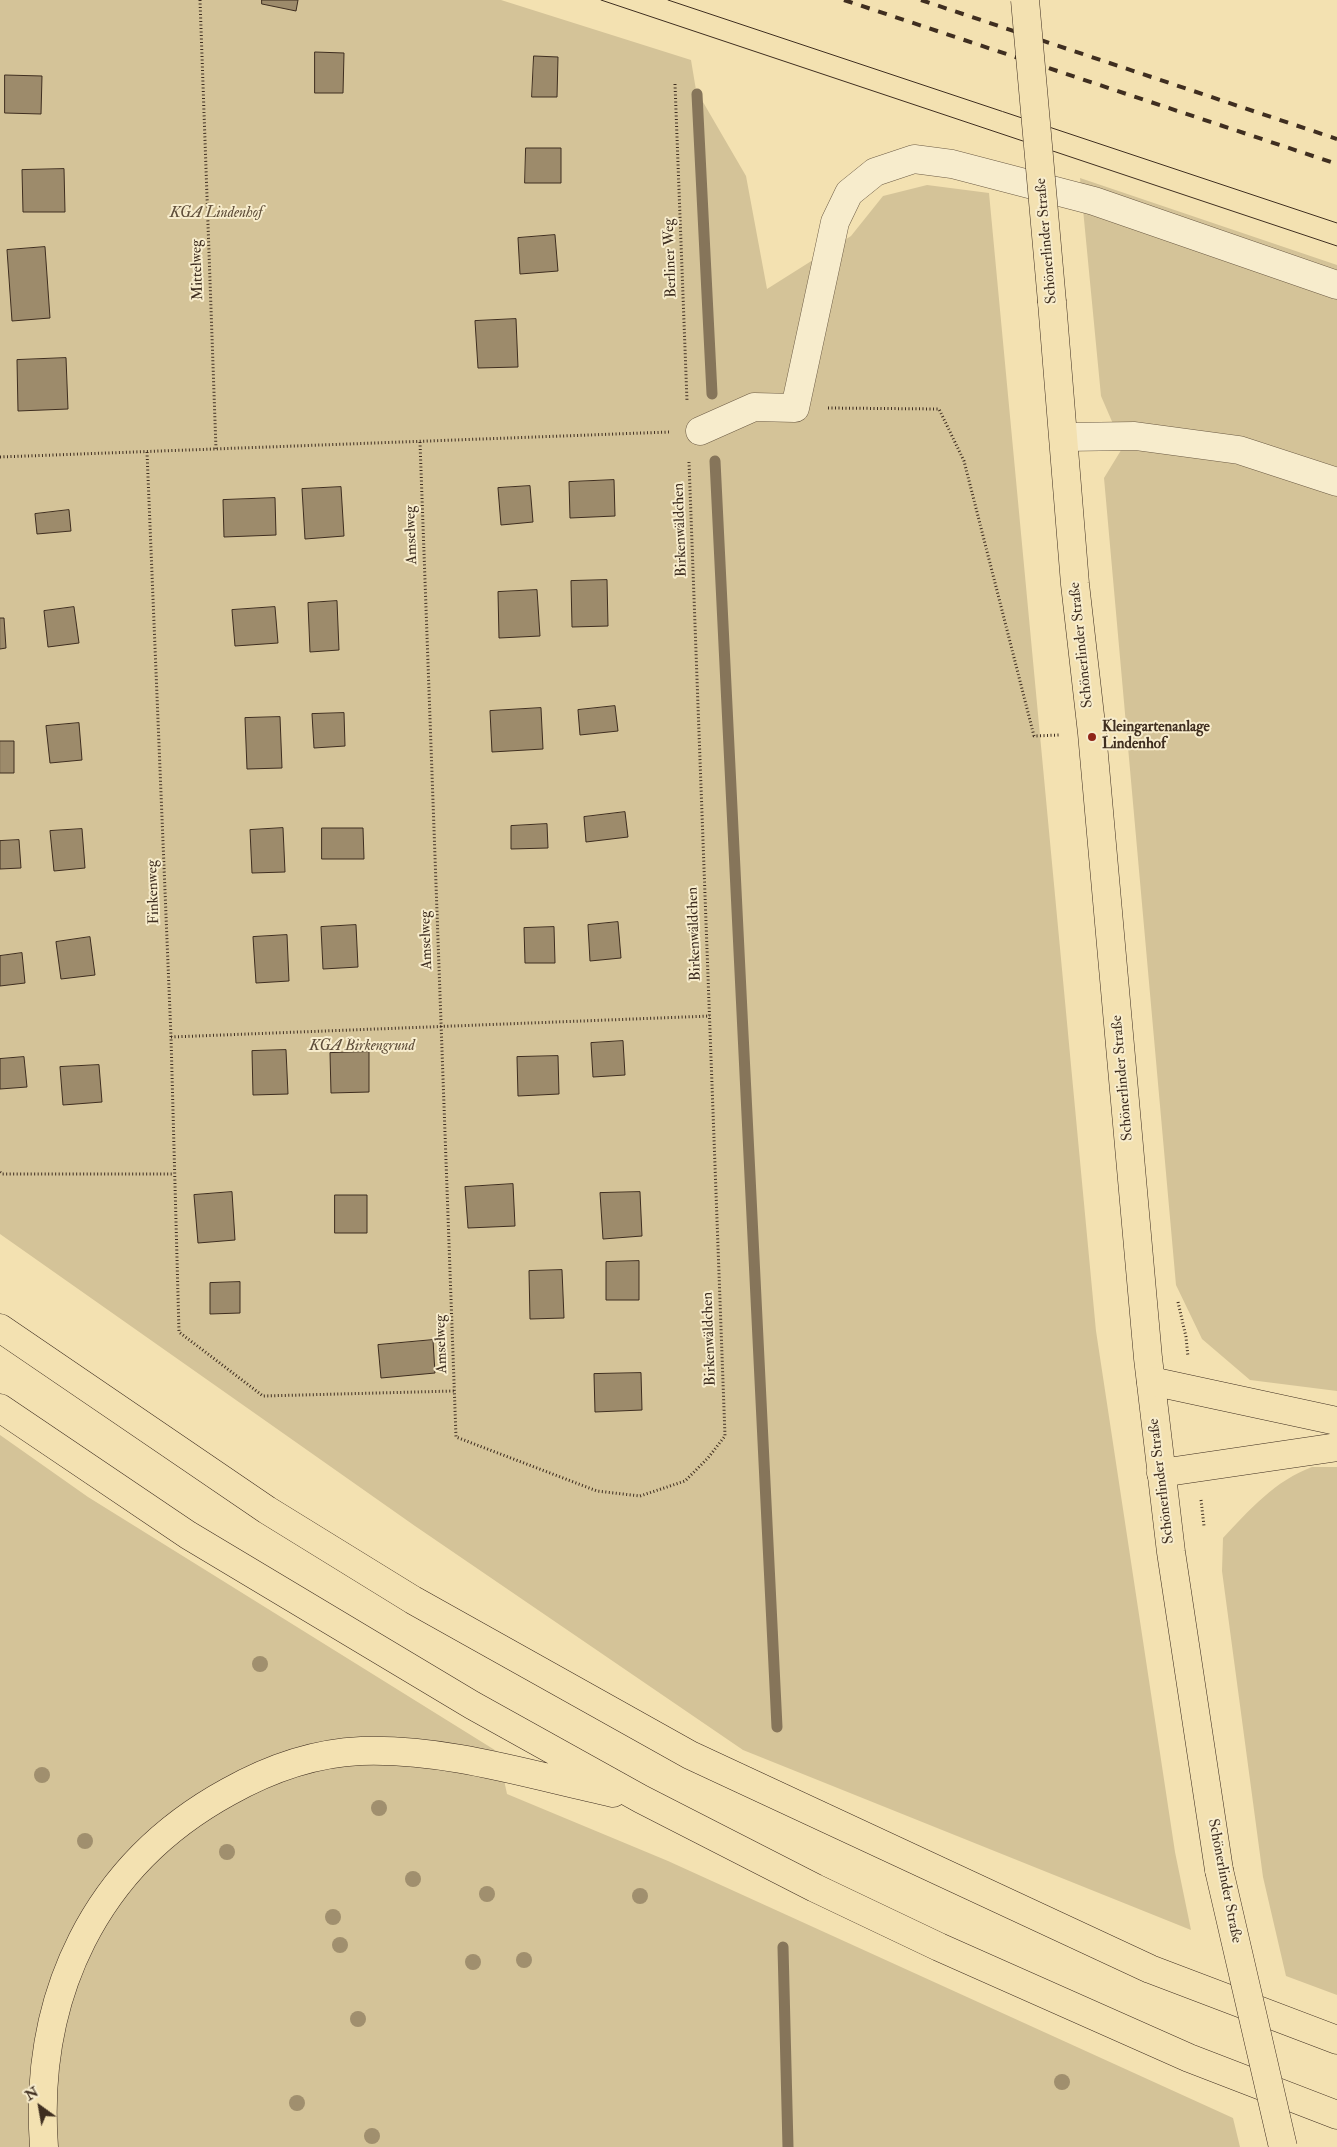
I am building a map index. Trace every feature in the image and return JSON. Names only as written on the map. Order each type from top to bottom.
[{"type":"main road","name":"Schönerlinder Straße","points":[[1025,0],[1064,437],[1075,584],[1092,733],[1151,1382],[1170,1552],[1219,1870],[1283,2147]]},
{"type":"main road","points":[[0,1328],[252,1499],[332,1550],[413,1600],[690,1755],[1150,1969],[1337,2040]]},
{"type":"main road","points":[[1151,1382],[1337,1421]]},
{"type":"main road","points":[[0,1408],[188,1535],[464,1700],[641,1799],[815,1888],[939,1947],[1189,2058],[1337,2115]]},
{"type":"main road","points":[[1161,1473],[1337,1448]]},
{"type":"main road","points":[[44,2147],[43,2096],[50,2042],[59,1994],[73,1956],[109,1893],[138,1860],[194,1810],[260,1775],[322,1755],[359,1752],[400,1751],[445,1756],[641,1799]]},
{"type":"lane","points":[[694,431],[754,407],[795,408],[835,222],[845,200],[849,194],[876,172],[914,159],[952,164],[1094,201],[1337,285]]},
{"type":"lane","points":[[1064,437],[1135,436],[1239,450],[1337,482]]},
{"type":"path","name":"Mittelweg","points":[[200,0],[216,449]]},
{"type":"path","name":"Berliner Weg","points":[[675,84],[694,431]]},
{"type":"path","points":[[795,408],[939,409],[964,461],[1034,736],[1059,735]]},
{"type":"path","points":[[0,457],[694,431]]},
{"type":"path","name":"Birkenwäldchen","points":[[456,1437],[597,1491],[640,1496],[685,1481],[708,1458],[725,1436],[710,1016],[694,431]]},
{"type":"path","name":"Amselweg","points":[[420,442],[456,1437]]},
{"type":"path","name":"Finkenweg","points":[[147,452],[171,1036],[179,1332],[263,1396],[454,1390]]},
{"type":"path","points":[[171,1036],[710,1016]]},
{"type":"path","points":[[0,1172],[2,1174],[174,1174]]},
{"type":"green space","points":[[0,0],[501,0],[691,60],[696,90],[746,176],[767,289],[851,236],[883,196],[927,185],[989,193],[1096,1331],[1175,1852],[1191,1930],[743,1750],[415,1526],[0,1234]]},
{"type":"green space","points":[[1080,178],[1337,265],[1337,1391],[1250,1380],[1202,1339],[1176,1285],[1104,478],[1123,447],[1101,396]]},
{"type":"green space","points":[[0,1435],[88,1497],[498,1752],[507,1794],[668,1861],[1233,2118],[1240,2147],[0,2147]]},
{"type":"green space","points":[[1312,1467],[1337,1467],[1337,1995],[1286,1976],[1263,1877],[1222,1571],[1223,1538],[1253,1507],[1275,1488]]},
{"type":"building","points":[[262,0],[298,0],[296,11],[262,4]]},
{"type":"building","points":[[315,52],[344,53],[343,93],[315,93]]},
{"type":"building","points":[[534,56],[558,57],[557,97],[532,97]]},
{"type":"building","points":[[5,75],[42,76],[41,114],[5,113]]},
{"type":"building","points":[[526,148],[561,148],[561,183],[525,183]]},
{"type":"building","points":[[64,169],[65,212],[23,212],[22,170]]},
{"type":"building","points":[[555,235],[558,271],[520,274],[518,238]]},
{"type":"building","points":[[45,247],[50,318],[12,321],[7,250]]},
{"type":"building","points":[[516,319],[518,367],[478,368],[475,321]]},
{"type":"building","points":[[66,358],[68,409],[18,411],[17,360]]},
{"type":"building","points":[[614,480],[615,516],[570,518],[569,482]]},
{"type":"building","points":[[530,486],[533,522],[501,525],[498,488]]},
{"type":"building","points":[[341,487],[344,536],[305,539],[302,489]]},
{"type":"building","points":[[275,498],[276,535],[224,537],[223,500]]},
{"type":"building","points":[[69,510],[71,531],[37,534],[35,514]]},
{"type":"building","points":[[607,580],[608,626],[572,627],[571,581]]},
{"type":"building","points":[[537,590],[540,636],[499,638],[498,592]]},
{"type":"building","points":[[337,601],[339,650],[310,652],[308,603]]},
{"type":"building","points":[[74,607],[79,643],[48,647],[44,611]]},
{"type":"building","points":[[275,607],[278,643],[235,646],[232,610]]},
{"type":"building","points":[[0,618],[4,618],[6,648],[0,649]]},
{"type":"building","points":[[615,706],[618,731],[580,735],[578,710]]},
{"type":"building","points":[[541,708],[543,749],[492,752],[490,711]]},
{"type":"building","points":[[344,713],[345,746],[314,748],[312,714]]},
{"type":"building","points":[[280,717],[282,768],[247,769],[245,718]]},
{"type":"building","points":[[79,723],[82,760],[50,763],[46,726]]},
{"type":"building","points":[[0,741],[14,741],[14,773],[0,773]]},
{"type":"building","points":[[625,812],[628,837],[586,842],[584,817]]},
{"type":"building","points":[[547,824],[548,848],[511,849],[511,826]]},
{"type":"building","points":[[283,828],[285,872],[252,873],[250,830]]},
{"type":"building","points":[[322,828],[363,828],[364,859],[322,859]]},
{"type":"building","points":[[82,829],[85,868],[54,871],[50,831]]},
{"type":"building","points":[[19,840],[21,868],[0,869],[0,841]]},
{"type":"building","points":[[618,922],[621,958],[590,961],[588,925]]},
{"type":"building","points":[[356,925],[358,967],[323,969],[321,927]]},
{"type":"building","points":[[554,927],[555,963],[525,963],[524,928]]},
{"type":"building","points":[[287,935],[289,981],[256,983],[253,937]]},
{"type":"building","points":[[90,937],[95,975],[61,979],[56,942]]},
{"type":"building","points":[[22,953],[25,983],[0,986],[0,956]]},
{"type":"building","points":[[623,1041],[625,1075],[593,1077],[591,1043]]},
{"type":"building","points":[[286,1050],[288,1094],[253,1095],[252,1051]]},
{"type":"building","points":[[369,1052],[369,1092],[331,1093],[330,1053]]},
{"type":"building","points":[[558,1056],[559,1094],[518,1096],[517,1057]]},
{"type":"building","points":[[24,1057],[27,1087],[0,1089],[0,1059]]},
{"type":"building","points":[[99,1065],[102,1102],[63,1105],[60,1067]]},
{"type":"building","points":[[513,1184],[515,1226],[468,1228],[465,1187]]},
{"type":"building","points":[[232,1192],[235,1240],[198,1243],[194,1195]]},
{"type":"building","points":[[640,1192],[642,1236],[603,1239],[600,1193]]},
{"type":"building","points":[[335,1195],[367,1195],[367,1233],[335,1233]]},
{"type":"building","points":[[639,1261],[639,1300],[606,1300],[606,1262]]},
{"type":"building","points":[[562,1270],[564,1318],[530,1319],[529,1271]]},
{"type":"building","points":[[240,1282],[240,1313],[210,1314],[210,1283]]},
{"type":"building","points":[[433,1340],[435,1373],[381,1378],[378,1345]]},
{"type":"building","points":[[641,1373],[642,1410],[595,1412],[594,1374]]},
{"type":"waterway","points":[[697,94],[712,394]]},
{"type":"waterway","points":[[715,461],[777,1727]]},
{"type":"waterway","points":[[783,1947],[788,2147]]},
{"type":"tram line","points":[[601,0],[1337,246]]},
{"type":"tram line","points":[[668,0],[1337,223]]},
{"type":"railway","points":[[844,0],[1337,164]]},
{"type":"railway","points":[[921,0],[1337,139]]},
{"type":"place","name":"Kleingartenanlage Lindenhof","points":[[1092,737]]},
{"type":"park label","name":"KGA Lindenhof","points":[[216,214]]},
{"type":"park label","name":"KGA Birkengrund","points":[[362,1047]]}]
